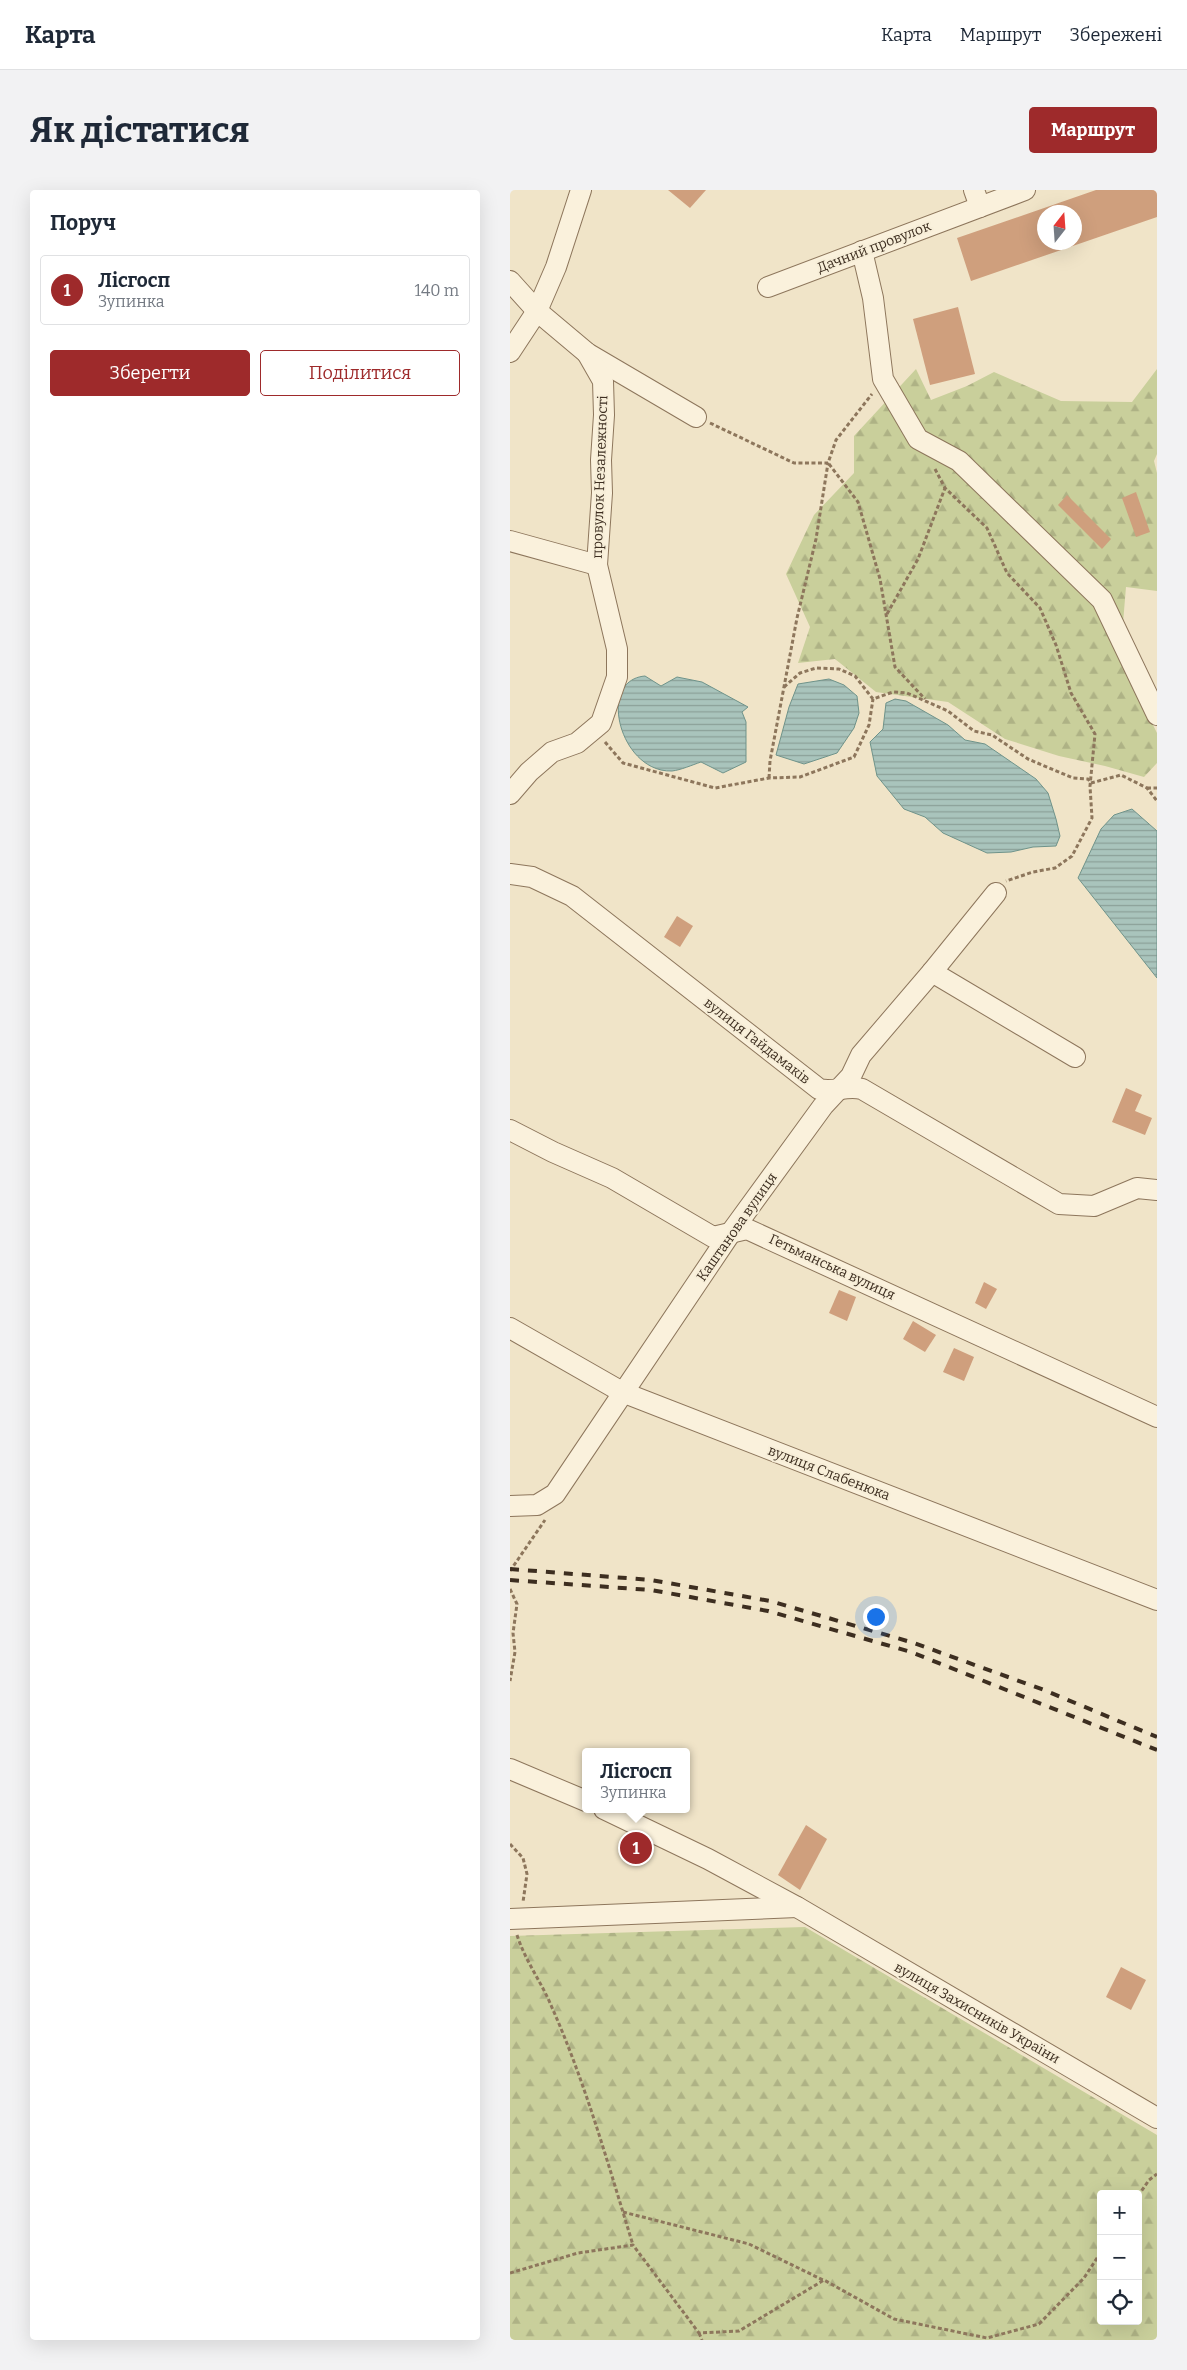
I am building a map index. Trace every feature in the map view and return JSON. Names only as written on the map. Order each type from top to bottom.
[{"type":"street","points":[[510,352],[537,311],[556,267],[581,190]]},
{"type":"street","name":"Дачний провулок","points":[[768,286],[862,251],[977,198],[1024,190]]},
{"type":"street","points":[[862,251],[873,298],[883,379],[918,439],[959,461],[1102,600],[1157,715]]},
{"type":"street","name":"провулок Незалежності","points":[[510,281],[537,311],[587,353],[696,417]]},
{"type":"street","name":"провулок Незалежності","points":[[510,794],[529,772],[552,752],[577,743],[601,724],[617,677],[617,649],[597,565],[602,494],[603,381],[587,353]]},
{"type":"street","points":[[510,541],[597,565]]},
{"type":"street","name":"вулиця Гайдамаків","points":[[510,874],[532,877],[572,896],[805,1080],[819,1089],[829,1092],[852,1086],[862,1089],[1059,1204],[1094,1206],[1137,1188],[1157,1190]]},
{"type":"street","name":"Каштанова вулиця","points":[[554,1494],[732,1231],[824,1106],[851,1076],[860,1055],[932,972],[996,893]]},
{"type":"street","points":[[932,972],[1075,1057]]},
{"type":"street","name":"Гетьманська вулиця","points":[[510,1130],[553,1152],[612,1178],[713,1237],[747,1229],[1157,1417]]},
{"type":"street","name":"вулиця Слабенюка","points":[[510,1328],[622,1392],[1157,1600]]},
{"type":"street","points":[[510,1506],[537,1505],[554,1494]]},
{"type":"street","points":[[510,1769],[582,1800]]},
{"type":"street","name":"вулиця Захисників України","points":[[612,1813],[708,1859],[797,1907],[1157,2118]]},
{"type":"street","points":[[511,1919],[797,1907]]},
{"type":"path","points":[[769,778],[797,618],[816,539],[828,463],[836,440],[860,410]]},
{"type":"path","points":[[696,417],[794,463],[828,463]]},
{"type":"path","points":[[828,463],[858,502],[880,579],[895,667],[927,701]]},
{"type":"path","points":[[934,467],[945,488],[987,528],[1007,572],[1040,608],[1056,645],[1071,693],[1095,734],[1090,782],[1092,818],[1072,856],[1055,868],[1033,872],[1006,881],[996,893]]},
{"type":"path","points":[[886,615],[918,559],[945,488]]},
{"type":"path","points":[[596,729],[623,763],[715,788],[769,778],[800,777],[854,757],[869,725],[873,700],[855,676],[839,670],[816,668],[800,673],[784,687]]},
{"type":"path","points":[[873,700],[893,692],[907,692],[948,711],[974,731],[992,735],[1028,760],[1060,774],[1073,778],[1088,779],[1090,782],[1121,775],[1147,788],[1157,801]]},
{"type":"path","points":[[1147,788],[1157,788]]},
{"type":"path","points":[[510,1571],[545,1521],[554,1494]]},
{"type":"path","points":[[510,1589],[517,1604],[513,1633],[515,1652],[510,1682]]},
{"type":"path","points":[[510,1844],[523,1858],[527,1874],[524,1900],[511,1919],[523,1953],[554,2012],[596,2124],[633,2245],[699,2333],[702,2340]]},
{"type":"path","points":[[1142,2190],[1149,2180],[1157,2174]]},
{"type":"path","points":[[623,2212],[748,2244],[824,2280],[894,2319],[987,2338],[1039,2324],[1084,2278],[1097,2258]]},
{"type":"path","points":[[510,2272],[578,2253],[633,2245]]},
{"type":"path","points":[[699,2333],[739,2331],[824,2280]]},
{"type":"green space","points":[[916,369],[931,400],[967,386],[994,372],[1061,401],[1132,402],[1157,369],[1157,454],[1154,461],[1157,473],[1157,591],[1126,587],[1120,659],[1157,733],[1157,763],[1144,777],[1059,756],[1005,739],[948,702],[876,692],[835,659],[798,663],[810,627],[786,574],[814,515],[854,473],[854,436]]},
{"type":"green space","points":[[805,1927],[1157,2135],[1157,2340],[510,2340],[510,1936]]},
{"type":"water","points":[[645,676],[661,686],[677,677],[702,682],[748,707],[742,712],[746,722],[746,762],[723,773],[701,762],[672,771],[654,768],[639,758],[628,743],[621,726],[618,708],[621,693],[630,681]]},
{"type":"water","points":[[829,679],[844,685],[857,696],[859,713],[854,728],[837,753],[804,764],[776,755],[789,707],[798,684]]},
{"type":"water","points":[[895,699],[906,701],[948,725],[965,740],[985,744],[1036,779],[1048,793],[1056,819],[1060,836],[1056,846],[987,853],[943,833],[925,817],[904,809],[877,776],[870,742],[883,729],[886,703]]},
{"type":"water","points":[[1132,809],[1157,831],[1157,978],[1078,878],[1101,829],[1114,815]]},
{"type":"building","points":[[668,190],[706,190],[690,208]]},
{"type":"building","points":[[1096,190],[1157,190],[1157,217],[1082,243],[1082,205],[1053,205]]},
{"type":"building","points":[[1037,210],[1037,250],[1061,250],[971,281],[957,238]]},
{"type":"building","points":[[958,307],[975,374],[930,385],[913,319]]},
{"type":"building","points":[[1136,492],[1150,532],[1136,537],[1122,498]]},
{"type":"building","points":[[1067,495],[1111,539],[1102,549],[1058,505]]},
{"type":"building","points":[[677,916],[693,926],[680,947],[664,937]]},
{"type":"building","points":[[1126,1088],[1142,1095],[1135,1111],[1152,1118],[1145,1135],[1112,1122]]},
{"type":"building","points":[[984,1282],[997,1289],[986,1309],[975,1303]]},
{"type":"building","points":[[839,1290],[856,1297],[847,1321],[829,1313]]},
{"type":"building","points":[[913,1321],[936,1335],[925,1352],[903,1339]]},
{"type":"building","points":[[954,1348],[974,1357],[964,1381],[943,1372]]},
{"type":"building","points":[[806,1825],[827,1839],[800,1890],[778,1875]]},
{"type":"building","points":[[1121,1967],[1146,1980],[1131,2010],[1106,1997]]},
{"type":"railway","points":[[510,1569],[651,1580],[770,1601],[914,1643],[1044,1690],[1157,1737]]},
{"type":"railway","points":[[510,1580],[651,1590],[768,1611],[911,1652],[1157,1750]]},
{"type":"place","name":"Лісгосп","points":[[636,1848]]}]
